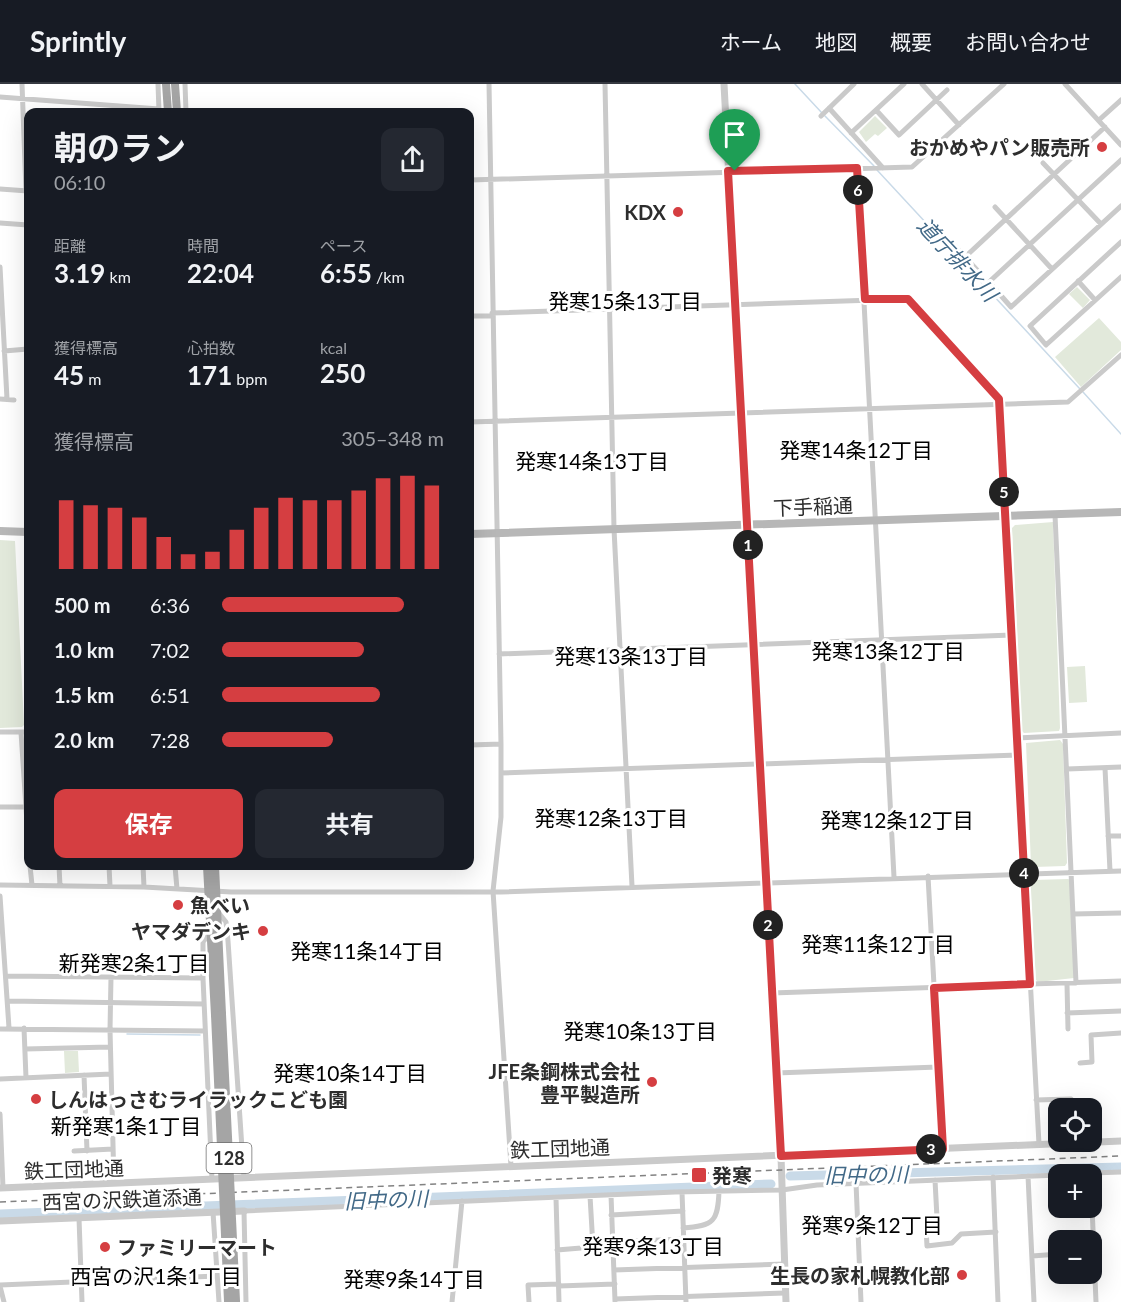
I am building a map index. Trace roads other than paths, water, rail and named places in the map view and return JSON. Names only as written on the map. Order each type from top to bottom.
[{"type":"main road","points":[[166,84],[168,108]]},
{"type":"main road","points":[[176,84],[177,108]]},
{"type":"main road","name":"下手稲通","points":[[474,534],[1121,512]]},
{"type":"main road","points":[[0,531],[24,532]]},
{"type":"main road","name":"128","points":[[208,870],[217,910],[218,1015],[232,1302]]},
{"type":"main road","name":"128","points":[[215,870],[210,933],[218,1015]]},
{"type":"street","points":[[22,84],[24,124]]},
{"type":"street","points":[[158,84],[159,108]]},
{"type":"street","points":[[185,84],[186,108]]},
{"type":"street","points":[[489,84],[501,744],[501,818],[494,891],[511,1166]]},
{"type":"street","points":[[605,84],[614,529],[632,886]]},
{"type":"street","points":[[723,84],[781,1156],[786,1302]]},
{"type":"street","points":[[821,116],[854,84]]},
{"type":"street","points":[[851,133],[904,84]]},
{"type":"street","points":[[922,84],[959,125]]},
{"type":"street","points":[[474,180],[912,167],[1004,84]]},
{"type":"street","points":[[1065,84],[1121,145]]},
{"type":"street","points":[[876,110],[899,135],[947,90]]},
{"type":"street","points":[[0,97],[125,108]]},
{"type":"street","points":[[1099,120],[1121,100]]},
{"type":"street","points":[[828,109],[881,168]]},
{"type":"street","points":[[965,257],[1105,127]]},
{"type":"street","points":[[1121,160],[988,282],[1011,307],[1121,206]]},
{"type":"street","points":[[1043,163],[1101,224]]},
{"type":"street","points":[[857,168],[894,878]]},
{"type":"street","points":[[0,189],[24,191]]},
{"type":"street","points":[[995,207],[1052,270]]},
{"type":"street","points":[[0,223],[24,225]]},
{"type":"street","points":[[1121,242],[1030,326],[1046,345],[1121,277]]},
{"type":"street","points":[[954,245],[978,270]]},
{"type":"street","points":[[0,267],[4,351],[2,368],[7,399]]},
{"type":"street","points":[[1078,281],[1095,300]]},
{"type":"street","points":[[474,316],[735,303],[908,299],[999,399],[1039,1144]]},
{"type":"street","points":[[4,351],[24,349]]},
{"type":"street","points":[[474,422],[1068,402],[1121,355]]},
{"type":"street","points":[[1055,515],[1076,983]]},
{"type":"street","points":[[499,654],[1012,635]]},
{"type":"street","points":[[0,732],[21,732],[24,764]]},
{"type":"street","points":[[1017,738],[1121,733]]},
{"type":"street","points":[[474,745],[501,744]]},
{"type":"street","points":[[501,773],[1018,755]]},
{"type":"street","points":[[1067,769],[1121,767]]},
{"type":"street","points":[[1105,768],[1110,871]]},
{"type":"street","points":[[0,807],[24,807]]},
{"type":"street","points":[[1108,836],[1121,836]]},
{"type":"street","points":[[30,870],[32,885]]},
{"type":"street","points":[[59,870],[60,886]]},
{"type":"street","points":[[109,870],[110,886]]},
{"type":"street","points":[[143,870],[144,887]]},
{"type":"street","points":[[175,870],[177,889]]},
{"type":"street","points":[[0,885],[110,886],[212,891],[494,891],[1121,871]]},
{"type":"street","points":[[928,876],[943,1149]]},
{"type":"street","points":[[0,896],[9,1028]]},
{"type":"street","points":[[217,910],[226,922],[228,941],[244,1178]]},
{"type":"street","points":[[1073,914],[1121,913]]},
{"type":"street","points":[[210,933],[203,942],[203,978],[212,1179]]},
{"type":"street","points":[[6,976],[203,978]]},
{"type":"street","points":[[111,977],[110,1047],[114,1184]]},
{"type":"street","points":[[772,993],[1121,981]]},
{"type":"street","points":[[1066,984],[1068,1029]]},
{"type":"street","points":[[8,1001],[204,1004]]},
{"type":"street","points":[[1067,1013],[1121,1011]]},
{"type":"street","points":[[24,1028],[26,1078]]},
{"type":"street","points":[[0,1029],[205,1031]]},
{"type":"street","points":[[1080,1063],[1092,1062],[1090,1035],[1121,1033]]},
{"type":"street","points":[[24,1049],[110,1047]]},
{"type":"street","points":[[776,1073],[938,1067]]},
{"type":"street","points":[[0,1079],[111,1074]]},
{"type":"street","points":[[84,1075],[87,1151]]},
{"type":"street","points":[[1036,1100],[1048,1100]]},
{"type":"street","points":[[0,1114],[2,1188]]},
{"type":"street","name":"鉄工団地通","points":[[1102,1141],[1121,1141]]},
{"type":"street","name":"鉄工団地通","points":[[2,1188],[1048,1144]]},
{"type":"street","points":[[74,1151],[113,1149]]},
{"type":"street","points":[[1102,1173],[1121,1172]]},
{"type":"street","points":[[246,1302],[244,1211],[682,1192],[782,1190],[856,1183],[1048,1175]]},
{"type":"street","points":[[1028,1176],[1034,1302]]},
{"type":"street","points":[[993,1177],[998,1302]]},
{"type":"street","points":[[935,1180],[937,1218],[926,1228],[927,1246],[952,1244],[961,1234],[996,1232]]},
{"type":"street","points":[[856,1183],[861,1302]]},
{"type":"street","points":[[683,1227],[700,1227],[712,1222],[717,1216],[719,1191]]},
{"type":"street","points":[[682,1192],[686,1299]]},
{"type":"street","points":[[610,1195],[615,1300],[686,1299],[785,1293]]},
{"type":"street","points":[[557,1250],[592,1247],[590,1196]]},
{"type":"street","points":[[556,1198],[560,1302]]},
{"type":"street","points":[[452,1302],[462,1201]]},
{"type":"street","name":"西宮の沢鉄道添通","points":[[0,1221],[244,1211]]},
{"type":"street","points":[[611,1215],[683,1211]]},
{"type":"street","points":[[213,1212],[219,1302]]},
{"type":"street","points":[[79,1218],[82,1302]]},
{"type":"street","points":[[613,1242],[684,1239]]},
{"type":"street","points":[[1032,1256],[1048,1255]]},
{"type":"street","points":[[614,1270],[785,1264]]},
{"type":"street","points":[[3,1302],[0,1285],[218,1276]]},
{"type":"street","points":[[529,1302],[528,1285],[615,1284]]},
{"type":"street","points":[[1095,1284],[1096,1302]]},
{"type":"waterway","name":"道庁排水川","points":[[795,84],[822,113]]},
{"type":"waterway","name":"道庁排水川","points":[[825,116],[874,166]]},
{"type":"waterway","name":"道庁排水川","points":[[877,170],[1080,389]]},
{"type":"waterway","name":"道庁排水川","points":[[1083,392],[1121,434]]},
{"type":"waterway","points":[[127,1034],[200,1035]]},
{"type":"waterway","name":"旧中の川","points":[[790,1176],[1121,1167]]},
{"type":"waterway","name":"旧中の川","points":[[0,1214],[771,1184]]},
{"type":"railway","points":[[0,1202],[1121,1156]]},
{"type":"place","name":"おかめやパン販売所","points":[[1102,147]]},
{"type":"place","name":"KDX","points":[[678,212]]},
{"type":"place","name":"魚べい","points":[[178,905]]},
{"type":"place","name":"ヤマダデンキ","points":[[263,931]]},
{"type":"place","name":"JFE条鋼株式会社 豊平製造所","points":[[652,1082]]},
{"type":"place","name":"しんはっさむライラックこども園","points":[[36,1099]]},
{"type":"place","name":"発寒","points":[[699,1175]]},
{"type":"place","name":"ファミリーマート","points":[[105,1247]]},
{"type":"place","name":"生長の家札幌教化部","points":[[962,1275]]},
{"type":"district","name":"発寒15条13丁目","points":[[625,300]]},
{"type":"district","name":"発寒14条12丁目","points":[[856,449]]},
{"type":"district","name":"発寒14条13丁目","points":[[592,460]]},
{"type":"district","name":"発寒13条12丁目","points":[[888,650]]},
{"type":"district","name":"発寒13条13丁目","points":[[631,655]]},
{"type":"district","name":"発寒12条13丁目","points":[[611,817]]},
{"type":"district","name":"発寒12条12丁目","points":[[897,819]]},
{"type":"district","name":"発寒11条12丁目","points":[[878,943]]},
{"type":"district","name":"発寒11条14丁目","points":[[367,950]]},
{"type":"district","name":"新発寒2条1丁目","points":[[134,962]]},
{"type":"district","name":"発寒10条13丁目","points":[[640,1030]]},
{"type":"district","name":"発寒10条14丁目","points":[[350,1072]]},
{"type":"district","name":"新発寒1条1丁目","points":[[126,1125]]},
{"type":"district","name":"発寒9条12丁目","points":[[872,1224]]},
{"type":"district","name":"発寒9条13丁目","points":[[653,1245]]},
{"type":"district","name":"西宮の沢1条1丁目","points":[[156,1275]]},
{"type":"district","name":"発寒9条14丁目","points":[[414,1278]]}]
